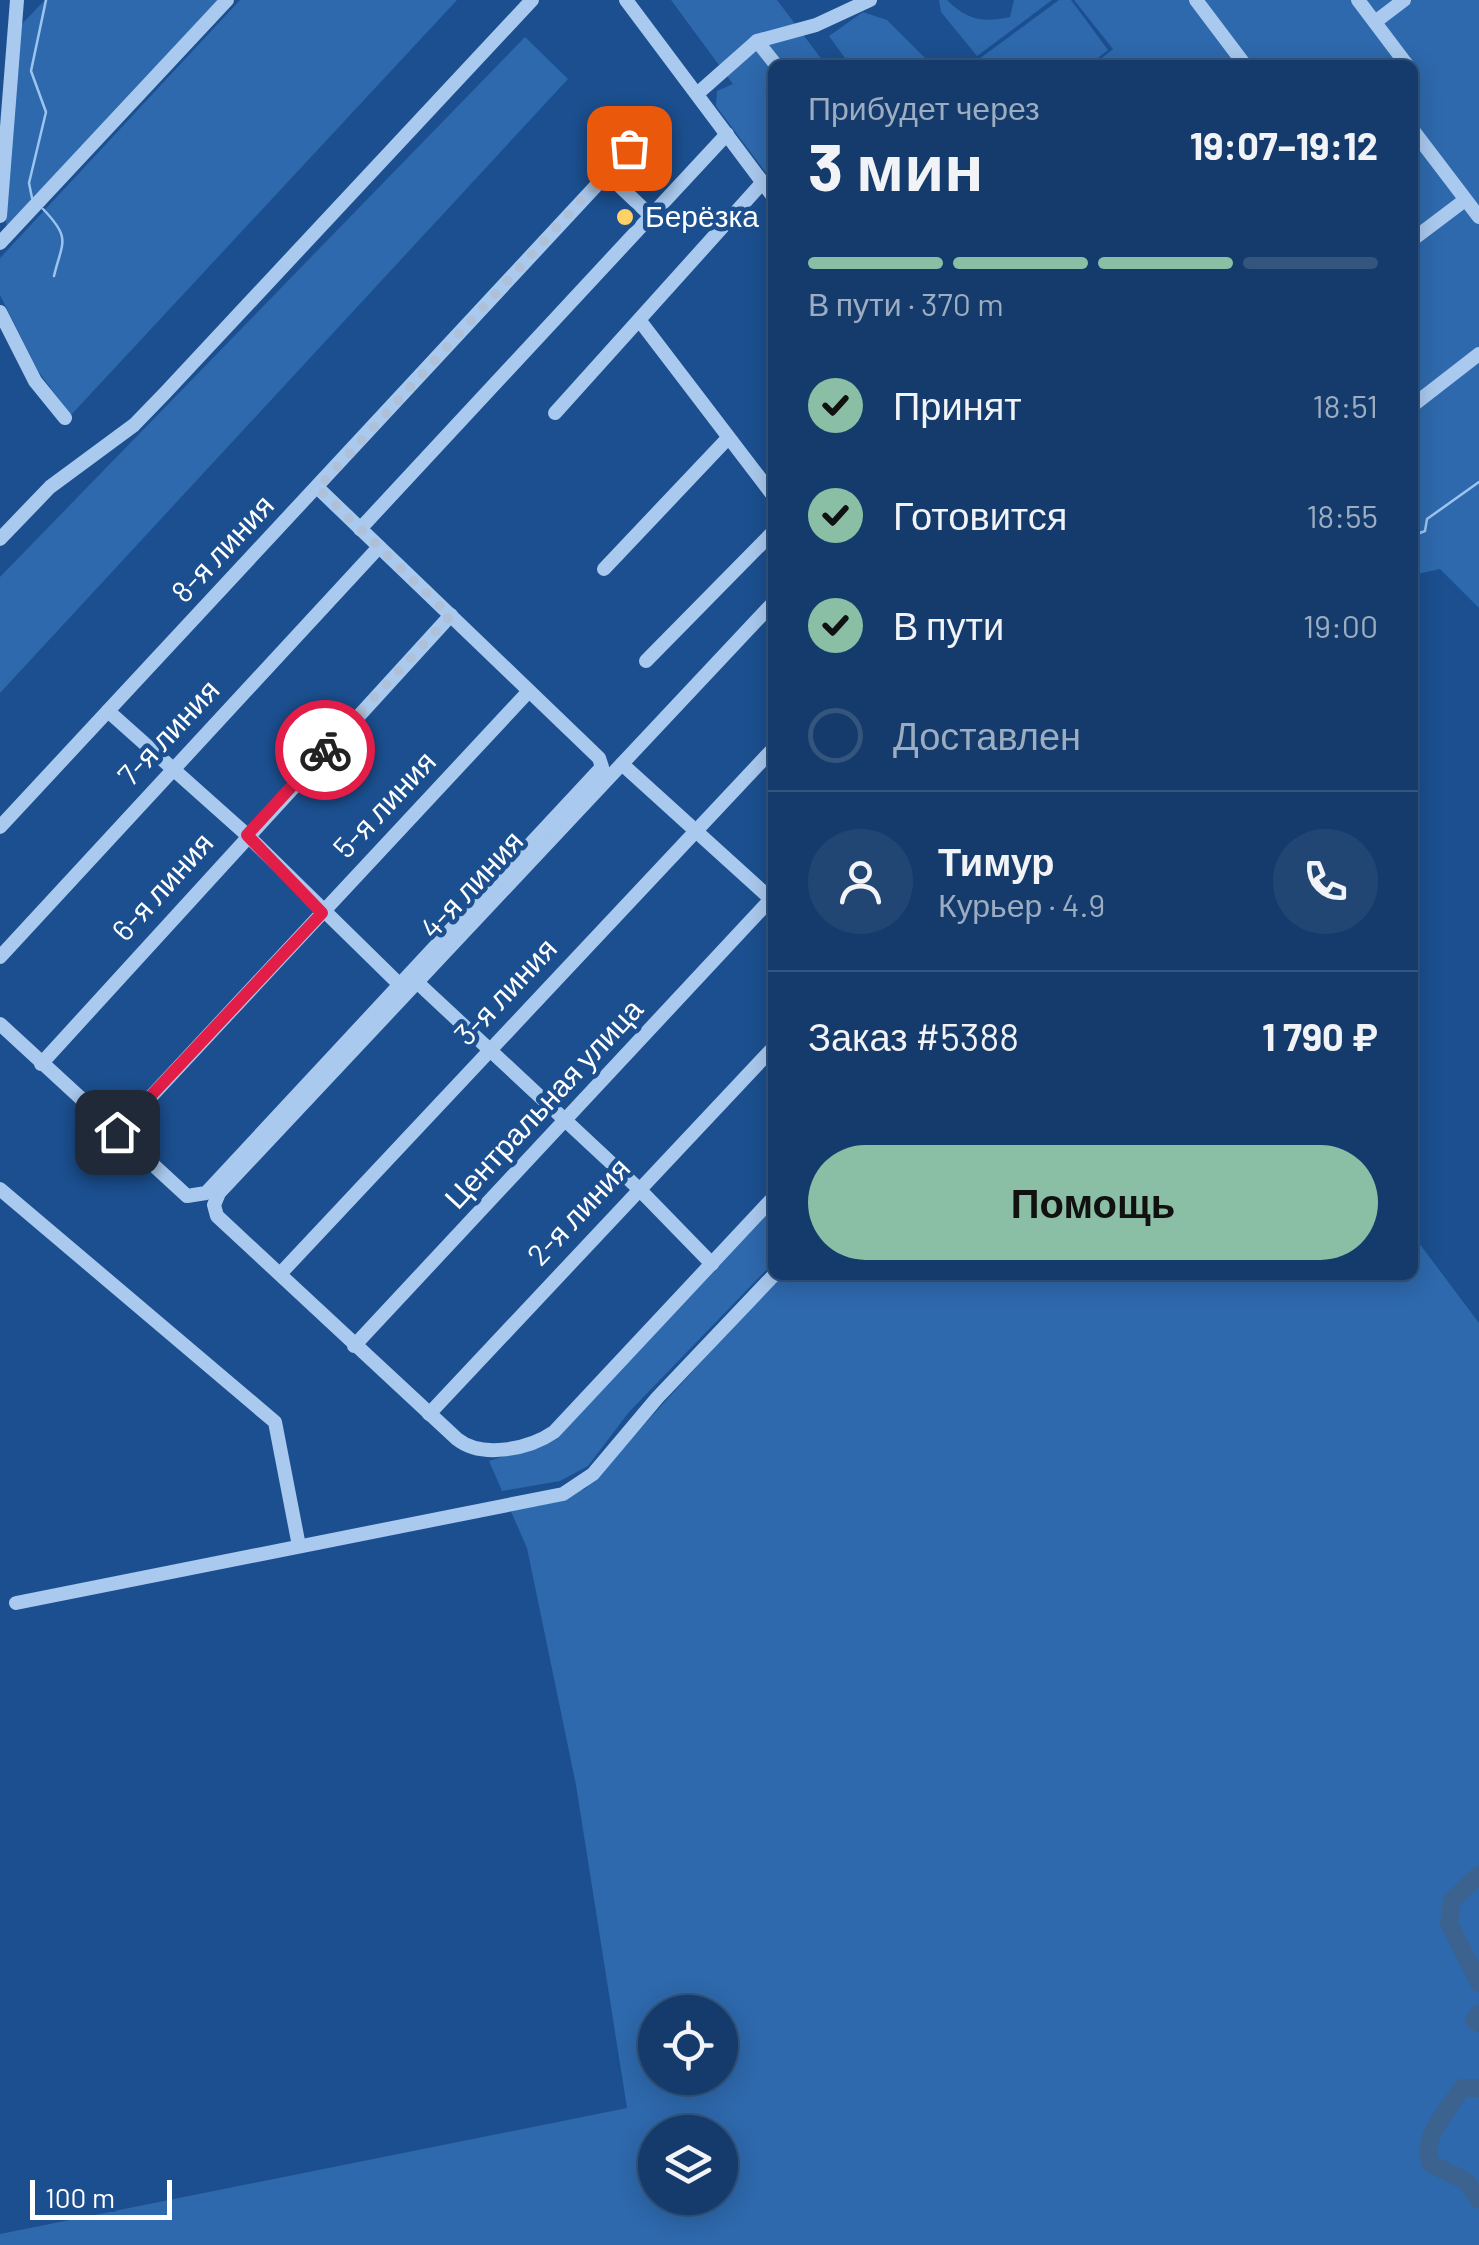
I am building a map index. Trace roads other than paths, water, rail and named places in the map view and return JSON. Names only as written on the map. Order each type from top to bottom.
[{"type":"street","points":[[0,216],[17,0]]},
{"type":"street","points":[[2,234],[226,0]]},
{"type":"street","points":[[0,539],[50,487],[95,456],[155,404],[532,0]]},
{"type":"street","points":[[626,0],[768,190]]},
{"type":"street","points":[[696,94],[756,41],[816,25],[870,0]]},
{"type":"street","points":[[1196,0],[1240,60]]},
{"type":"street","points":[[1358,0],[1403,60]]},
{"type":"street","points":[[1376,22],[1404,0]]},
{"type":"street","points":[[756,41],[772,60]]},
{"type":"street","name":"8-я линия","points":[[0,828],[652,122]]},
{"type":"street","points":[[360,528],[727,134]]},
{"type":"street","points":[[1418,138],[1479,217]]},
{"type":"street","points":[[607,174],[652,216]]},
{"type":"street","points":[[555,413],[762,182]]},
{"type":"street","points":[[1418,235],[1465,200]]},
{"type":"street","points":[[0,312],[35,381],[65,418]]},
{"type":"street","points":[[640,321],[768,489]]},
{"type":"street","points":[[1418,401],[1479,354]]},
{"type":"street","points":[[604,570],[728,438]]},
{"type":"street","points":[[0,1024],[187,1196],[206,1193],[602,767],[599,758],[318,488]]},
{"type":"street","points":[[646,661],[768,537]]},
{"type":"street","name":"7-я линия","points":[[0,957],[379,547]]},
{"type":"street","name":"4-я линия","points":[[280,1274],[217,1216],[214,1205],[219,1193],[768,608]]},
{"type":"street","name":"6-я линия","points":[[41,1064],[450,616]]},
{"type":"street","name":"5-я линия","points":[[117,1132],[529,691]]},
{"type":"street","points":[[108,711],[247,835],[322,913],[400,985]]},
{"type":"street","name":"3-я линия","points":[[280,1274],[768,754]]},
{"type":"street","points":[[622,764],[768,895]]},
{"type":"street","name":"Центральная улица","points":[[354,1346],[566,1124],[768,903]]},
{"type":"street","points":[[418,984],[638,1188],[712,1264]]},
{"type":"street","name":"2-я линия","points":[[429,1414],[768,1054]]},
{"type":"street","points":[[0,1189],[275,1422],[299,1546]]},
{"type":"street","points":[[280,1274],[468,1448],[527,1445],[554,1432],[768,1203]]},
{"type":"street","points":[[16,1604],[576,1488],[769,1280]]},
{"type":"waterway","points":[[32,198],[29,183],[46,112],[31,71],[46,0]]},
{"type":"waterway","points":[[43,209],[61,234],[62,248],[54,276]]},
{"type":"waterway","points":[[1418,534],[1425,531],[1427,519],[1479,482]]},
{"type":"waterway","points":[[1479,1875],[1452,1900],[1449,1923],[1479,1983]]},
{"type":"waterway","points":[[1479,2014],[1474,2020],[1479,2023]]},
{"type":"waterway","points":[[1479,2088],[1462,2088],[1437,2124],[1429,2144],[1431,2164],[1466,2181],[1479,2200]]},
{"type":"place","name":"Берёзка","points":[[625,217]]}]
